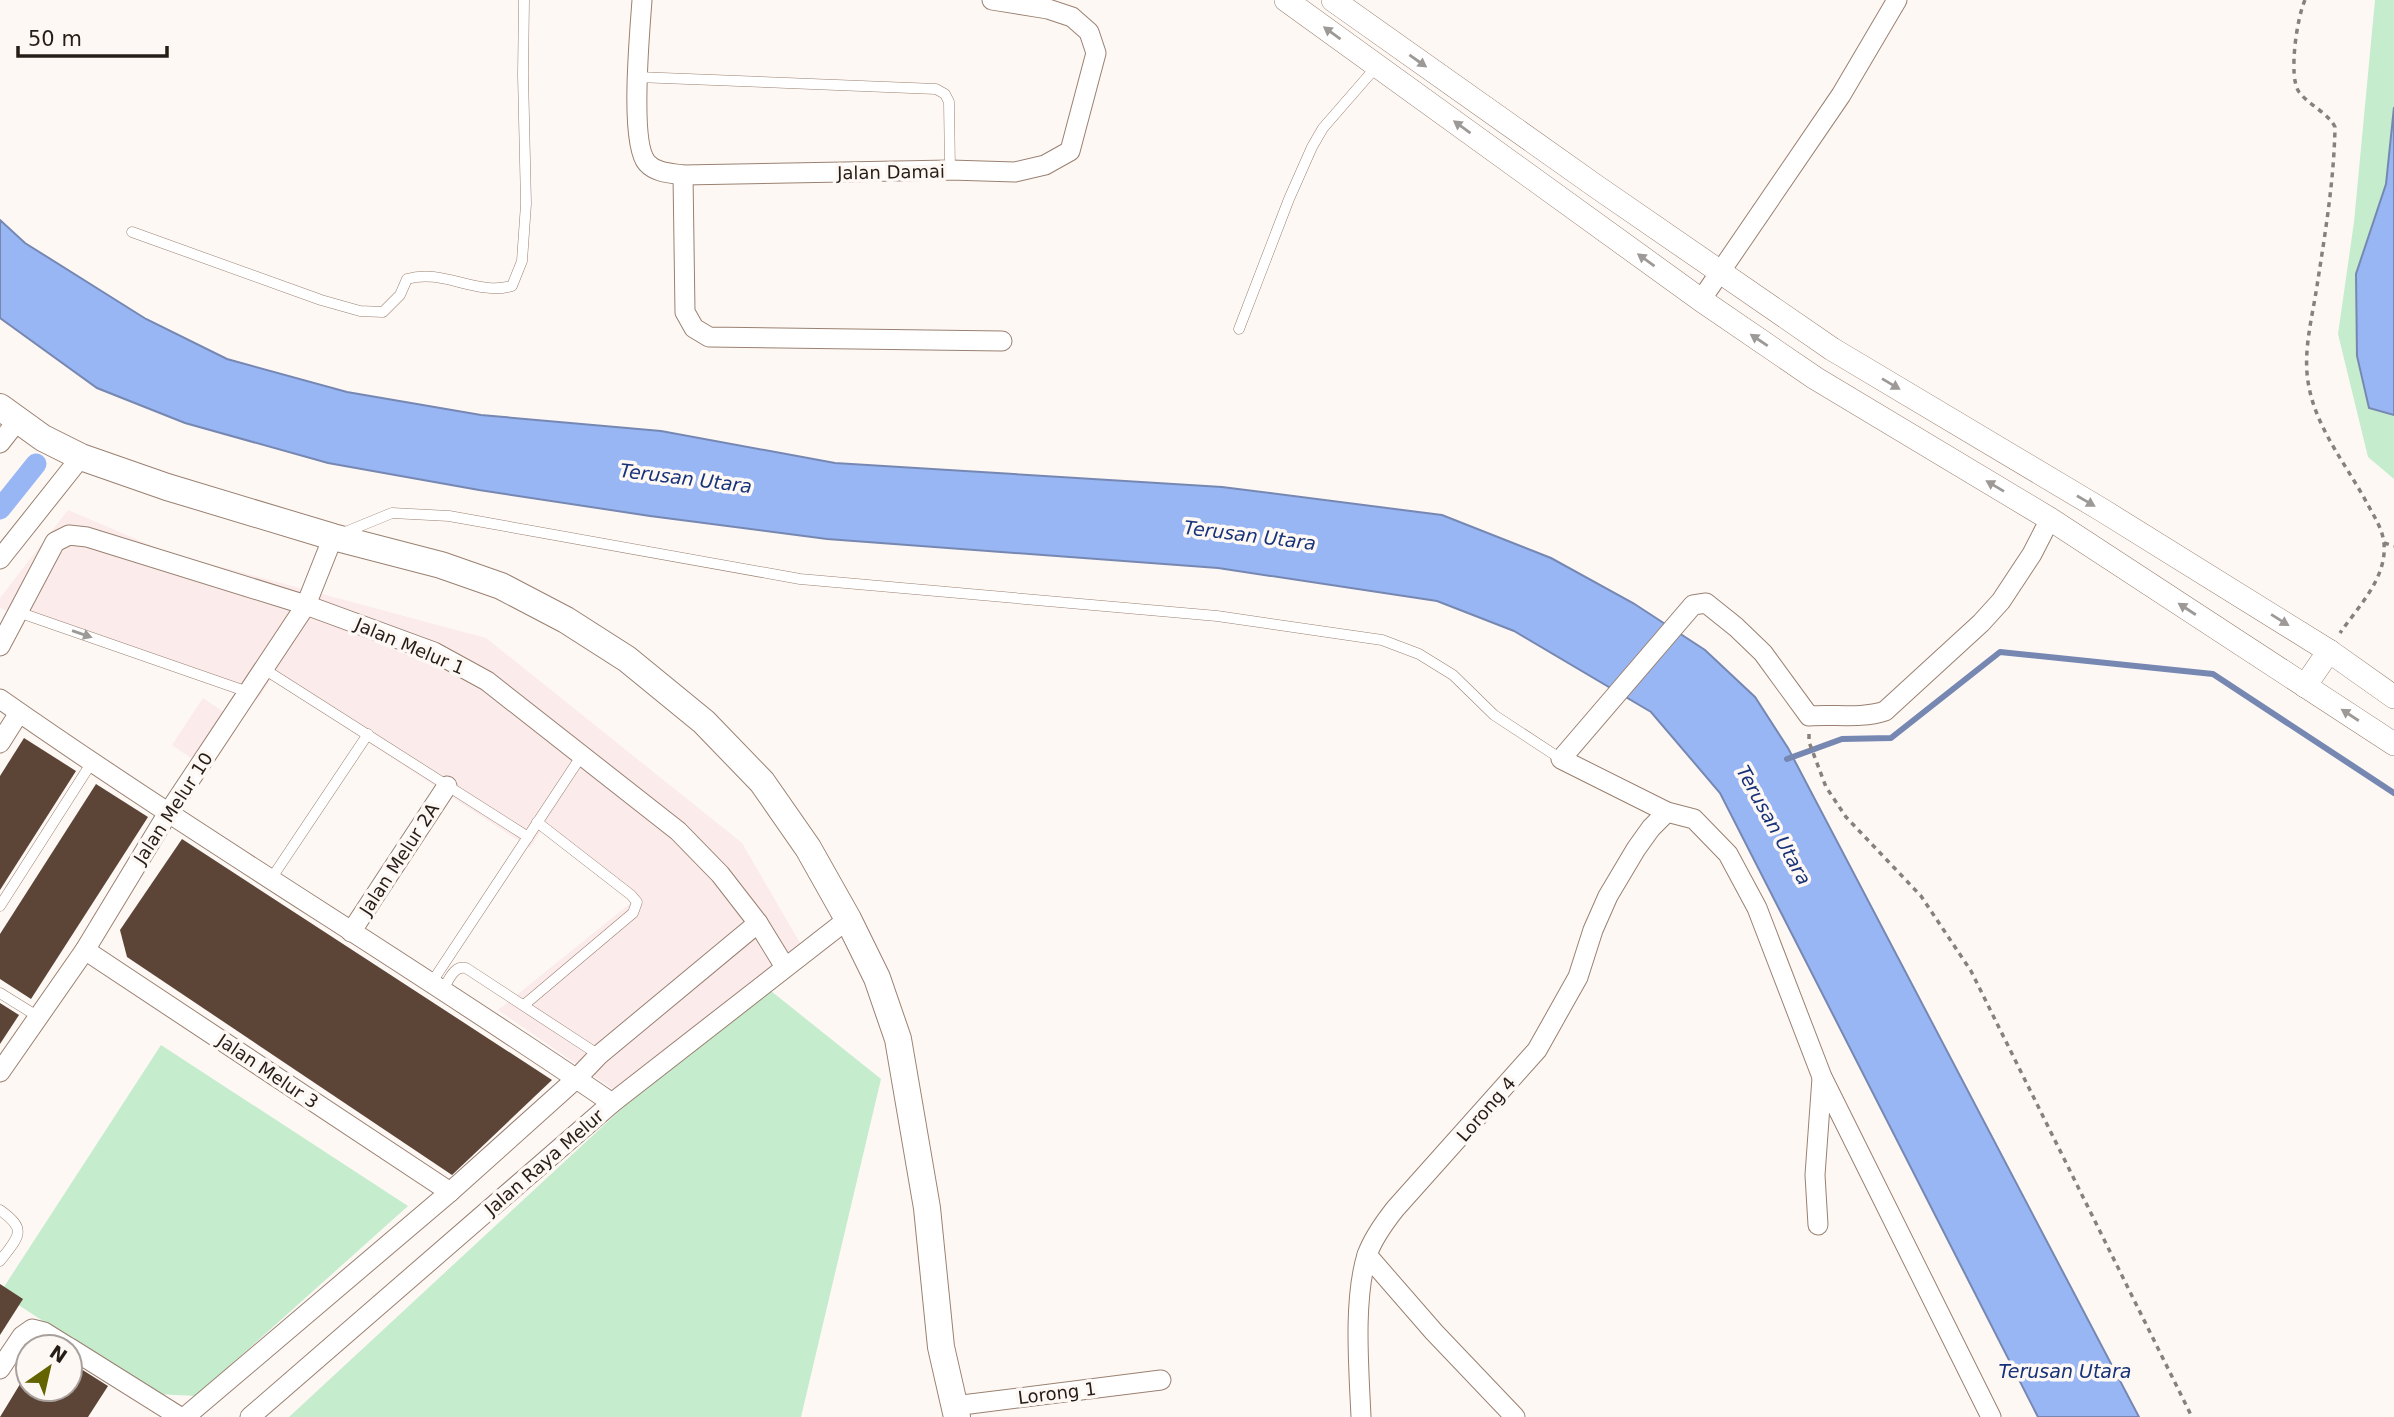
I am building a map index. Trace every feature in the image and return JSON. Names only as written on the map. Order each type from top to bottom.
[{"type":"main road","points":[[9,414],[43,438],[81,457],[167,487],[332,537],[441,565],[501,586],[566,620],[627,659],[704,722],[762,782],[808,848],[848,919],[877,978],[898,1039],[927,1208],[941,1347],[955,1412]]},
{"type":"street","name":"Jalan Damai","points":[[642,0],[637,77],[640,153],[648,165],[659,171],[683,175],[950,170],[1015,172],[1045,165],[1070,151],[1096,53],[1089,32],[1072,17],[1048,9],[992,0]]},
{"type":"street","points":[[1286,0],[1701,300],[1815,378],[2050,519],[2394,744]]},
{"type":"street","points":[[1333,0],[1832,349],[2102,510],[2329,651],[2394,697]]},
{"type":"street","points":[[1701,300],[1842,95],[1898,0]]},
{"type":"street","points":[[683,175],[685,312],[694,328],[709,337],[1002,341]]},
{"type":"street","points":[[0,443],[9,414]]},
{"type":"street","points":[[0,559],[81,457]]},
{"type":"street","points":[[1991,1417],[1822,1077],[1757,908],[1728,854],[1694,820],[1667,812],[1565,755],[1693,606],[1706,603],[1763,653],[1809,716],[1871,716],[1885,711],[1981,623],[2001,601],[2032,554],[2050,519]]},
{"type":"street","name":"Jalan Melur 1","points":[[18,612],[55,542],[69,535],[87,537],[306,605],[434,652],[487,681],[678,831],[720,873],[758,923],[785,967]]},
{"type":"street","name":"Jalan Melur 10","points":[[0,1072],[85,950],[169,813],[306,605],[332,537]]},
{"type":"street","points":[[0,646],[18,612]]},
{"type":"street","points":[[2305,686],[2329,651]]},
{"type":"street","points":[[0,699],[612,1103]]},
{"type":"street","points":[[0,743],[19,713]]},
{"type":"street","name":"Jalan Melur 2A","points":[[351,932],[447,786]]},
{"type":"street","name":"Lorong 4","points":[[1362,1417],[1359,1304],[1367,1255],[1379,1230],[1537,1050],[1578,977],[1593,930],[1608,896],[1636,849],[1667,812]]},
{"type":"street","name":"Jalan Raya Melur","points":[[250,1417],[612,1103],[848,919]]},
{"type":"street","points":[[84,1357],[183,1417],[450,1192],[599,1055],[758,923]]},
{"type":"street","name":"Jalan Melur 3","points":[[85,950],[450,1192]]},
{"type":"street","points":[[1818,1225],[1815,1175],[1822,1077]]},
{"type":"street","points":[[1367,1255],[1434,1332],[1515,1417]]},
{"type":"street","points":[[26,1333],[32,1329],[46,1333]]},
{"type":"street","points":[[0,1369],[14,1348]]},
{"type":"street","name":"Lorong 1","points":[[955,1412],[1161,1380]]},
{"type":"lane","points":[[132,232],[321,300],[360,311],[383,312],[400,295],[407,279],[420,275],[497,290],[512,286],[522,261],[526,204],[524,0]]},
{"type":"lane","points":[[1239,329],[1312,147],[1323,128],[1377,66]]},
{"type":"lane","points":[[637,77],[936,89],[945,94],[949,102],[950,170]]},
{"type":"lane","points":[[332,537],[392,513],[449,516],[800,579],[1217,616],[1382,640],[1419,654],[1453,675],[1494,715],[1565,755]]},
{"type":"lane","points":[[18,612],[248,692]]},
{"type":"lane","points":[[264,669],[528,837]]},
{"type":"lane","points":[[271,879],[368,734]]},
{"type":"lane","points":[[437,986],[537,822],[583,755]]},
{"type":"lane","points":[[0,906],[92,762]]},
{"type":"lane","points":[[524,1006],[633,913],[637,902],[537,822]]},
{"type":"lane","points":[[437,986],[461,967],[599,1055]]},
{"type":"lane","points":[[0,993],[37,1016]]},
{"type":"lane","points":[[0,1210],[17,1222],[19,1229],[18,1235],[0,1261]]},
{"type":"path","points":[[2305,0],[2300,18],[2294,82],[2302,95],[2335,127],[2327,221],[2307,352],[2307,377],[2312,399],[2332,444],[2381,529],[2384,543],[2384,559],[2375,581],[2329,651]]},
{"type":"path","points":[[2384,543],[2394,546]]},
{"type":"path","points":[[1809,742],[1826,787],[1846,817],[1921,896],[1971,971],[2192,1417]]},
{"type":"shaded area","points":[[68,510],[169,553],[486,638],[742,843],[810,960],[630,1101],[498,1010],[632,902],[541,831],[530,848],[271,679],[257,700],[0,608],[0,598]]},
{"type":"shaded area","points":[[203,698],[225,713],[194,760],[172,745]]},
{"type":"green space","points":[[2375,0],[2394,0],[2394,107],[2386,184],[2356,274],[2357,356],[2369,408],[2394,415],[2394,479],[2368,457],[2338,334],[2354,222]]},
{"type":"green space","points":[[771,991],[881,1079],[801,1417],[289,1417],[630,1101]]},
{"type":"green space","points":[[161,1045],[408,1206],[196,1396],[155,1394],[84,1348],[84,1333],[61,1333],[0,1293]]},
{"type":"water","points":[[2394,107],[2394,415],[2369,408],[2357,356],[2356,274],[2386,184]]},
{"type":"water","name":"Terusan Utara","points":[[0,220],[25,243],[146,319],[227,359],[347,392],[481,415],[661,431],[835,463],[1222,487],[1442,515],[1551,558],[1633,603],[1705,650],[1755,697],[1788,748],[2139,1417],[2038,1417],[1720,793],[1651,712],[1514,631],[1437,601],[1218,568],[827,539],[479,490],[328,463],[185,423],[97,388],[0,318]]},
{"type":"building","points":[[24,738],[76,771],[0,890],[0,776]]},
{"type":"building","points":[[96,784],[148,817],[31,999],[0,979],[0,934]]},
{"type":"building","points":[[182,839],[552,1080],[452,1175],[127,957],[120,930]]},
{"type":"building","points":[[0,1003],[19,1015],[0,1044]]},
{"type":"building","points":[[0,1284],[23,1299],[0,1335]]},
{"type":"building","points":[[84,1371],[108,1386],[88,1417],[0,1417],[14,1394],[14,1403],[84,1403]]},
{"type":"waterway","points":[[0,509],[36,464]]},
{"type":"waterway","points":[[1787,759],[1842,739],[1891,738],[2000,652],[2213,674],[2394,793]]}]
